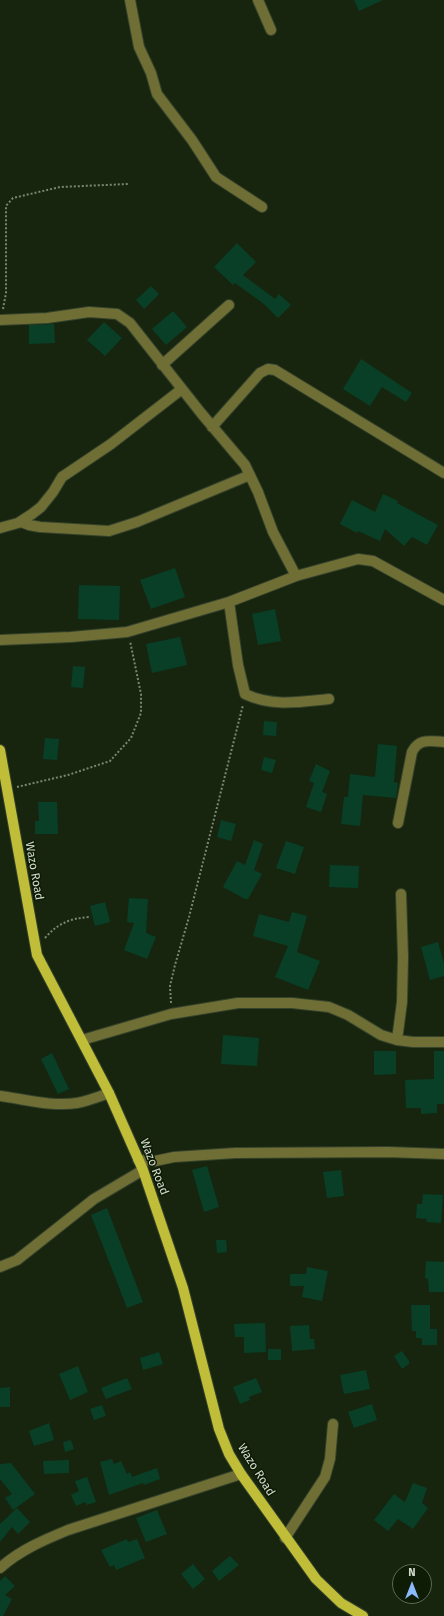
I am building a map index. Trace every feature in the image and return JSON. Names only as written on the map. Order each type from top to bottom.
[{"type":"main road","name":"Wazo Road","points":[[0,750],[37,955],[109,1093],[140,1165],[183,1288],[219,1429],[229,1454],[241,1474],[316,1579],[341,1603],[363,1616]]},
{"type":"street","points":[[130,0],[139,47],[151,73],[157,94],[192,140],[216,177],[262,207]]},
{"type":"street","points":[[258,0],[270,30]]},
{"type":"street","points":[[162,365],[229,305]]},
{"type":"street","points":[[0,320],[47,318],[89,312],[117,314],[130,323],[162,365],[245,466],[258,492],[273,532],[296,576]]},
{"type":"street","points":[[212,427],[260,373],[268,369],[275,370],[444,473]]},
{"type":"street","points":[[0,528],[21,522],[41,507],[53,492],[62,477],[111,444],[182,389]]},
{"type":"street","points":[[21,522],[29,525],[109,530],[137,522],[250,475]]},
{"type":"street","points":[[0,640],[71,637],[127,632],[229,602],[296,576],[346,561],[358,559],[373,561],[444,600]]},
{"type":"street","points":[[229,602],[238,665],[245,694],[256,699],[275,703],[329,699]]},
{"type":"street","points":[[398,822],[412,752],[416,745],[420,742],[444,742]]},
{"type":"street","points":[[397,1040],[402,1002],[403,957],[401,894]]},
{"type":"street","points":[[82,1040],[171,1014],[238,1003],[315,1004],[339,1011],[381,1035],[397,1040],[414,1042],[444,1042]]},
{"type":"street","points":[[0,1096],[69,1104],[81,1102],[109,1093]]},
{"type":"street","points":[[0,1267],[17,1260],[94,1199],[140,1165],[155,1161],[174,1157],[235,1153],[380,1152],[444,1154]]},
{"type":"street","points":[[286,1538],[325,1477],[330,1459],[333,1424]]},
{"type":"street","points":[[0,1568],[19,1554],[41,1541],[68,1530],[241,1474]]},
{"type":"path","points":[[0,320],[6,293],[6,206],[13,198],[60,186],[128,184]]},
{"type":"path","points":[[7,789],[68,775],[110,761],[131,738],[141,713],[141,694],[127,632]]},
{"type":"path","points":[[171,1014],[170,986],[173,972],[189,916],[245,694]]},
{"type":"path","points":[[34,944],[43,941],[53,929],[63,922],[90,917]]},
{"type":"building","points":[[354,0],[383,0],[359,11]]},
{"type":"building","points":[[237,243],[256,262],[243,275],[275,299],[279,294],[291,305],[278,318],[264,304],[235,283],[233,285],[214,267]]},
{"type":"building","points":[[151,286],[159,294],[144,309],[136,300]]},
{"type":"building","points":[[173,311],[187,327],[166,345],[152,329]]},
{"type":"building","points":[[104,322],[122,338],[105,356],[87,340]]},
{"type":"building","points":[[54,324],[55,343],[29,344],[29,325]]},
{"type":"building","points":[[361,359],[412,393],[406,402],[382,387],[370,406],[343,389]]},
{"type":"building","points":[[383,494],[398,501],[397,503],[438,525],[427,545],[412,537],[404,546],[385,529],[380,541],[358,531],[357,533],[340,524],[352,500],[375,512]]},
{"type":"building","points":[[175,568],[185,597],[151,609],[140,580]]},
{"type":"building","points":[[79,585],[120,586],[119,620],[78,619]]},
{"type":"building","points":[[275,609],[281,641],[258,645],[252,614]]},
{"type":"building","points":[[180,637],[187,665],[152,673],[146,644]]},
{"type":"building","points":[[73,666],[85,667],[83,688],[71,687]]},
{"type":"building","points":[[264,721],[277,722],[276,736],[263,735]]},
{"type":"building","points":[[45,738],[59,739],[57,760],[43,759]]},
{"type":"building","points":[[378,744],[397,746],[394,782],[398,783],[396,798],[363,795],[360,826],[341,824],[344,797],[348,797],[350,774],[375,777]]},
{"type":"building","points":[[264,757],[276,760],[272,773],[261,770]]},
{"type":"building","points":[[316,764],[330,771],[322,792],[327,794],[321,812],[306,807],[314,783],[309,781]]},
{"type":"building","points":[[38,802],[57,802],[58,834],[35,834],[35,821],[39,821]]},
{"type":"building","points":[[221,820],[236,824],[231,841],[217,837]]},
{"type":"building","points":[[254,840],[263,844],[254,870],[262,874],[248,899],[245,899],[223,887],[237,861],[245,865]]},
{"type":"building","points":[[286,841],[304,847],[295,874],[276,868]]},
{"type":"building","points":[[330,865],[359,866],[358,888],[329,887]]},
{"type":"building","points":[[129,898],[148,899],[146,933],[156,937],[147,959],[124,950],[134,923],[127,922]]},
{"type":"building","points":[[105,902],[110,922],[95,926],[90,906]]},
{"type":"building","points":[[292,912],[307,916],[297,952],[320,961],[308,990],[275,977],[288,946],[253,936],[259,914],[289,922]]},
{"type":"building","points":[[438,942],[444,964],[444,976],[430,980],[421,947]]},
{"type":"building","points":[[223,1035],[259,1038],[257,1066],[221,1064]]},
{"type":"building","points":[[374,1051],[396,1051],[396,1074],[374,1075]]},
{"type":"building","points":[[434,1051],[444,1051],[444,1104],[437,1104],[437,1113],[421,1114],[421,1108],[406,1108],[405,1080],[434,1079]]},
{"type":"building","points":[[52,1053],[69,1089],[58,1094],[41,1059]]},
{"type":"building","points":[[207,1166],[219,1207],[204,1212],[192,1170]]},
{"type":"building","points":[[341,1170],[344,1196],[327,1198],[323,1172]]},
{"type":"building","points":[[423,1194],[443,1195],[441,1223],[426,1222],[427,1219],[416,1218],[417,1204],[422,1204]]},
{"type":"building","points":[[107,1208],[143,1302],[127,1308],[91,1215]]},
{"type":"building","points":[[216,1240],[226,1240],[227,1252],[217,1253]]},
{"type":"building","points":[[426,1261],[444,1262],[444,1292],[429,1292],[428,1279],[425,1278]]},
{"type":"building","points":[[307,1267],[328,1271],[322,1301],[302,1297],[304,1286],[290,1286],[290,1274],[306,1274]]},
{"type":"building","points":[[411,1305],[430,1305],[430,1329],[437,1329],[437,1345],[422,1345],[422,1338],[416,1338],[416,1331],[412,1331]]},
{"type":"building","points":[[265,1323],[266,1352],[244,1353],[244,1337],[235,1337],[234,1324]]},
{"type":"building","points":[[309,1325],[310,1339],[314,1339],[315,1349],[292,1351],[290,1326]]},
{"type":"building","points":[[268,1349],[281,1349],[281,1360],[268,1360]]},
{"type":"building","points":[[402,1351],[409,1361],[409,1364],[402,1369],[394,1356]]},
{"type":"building","points":[[159,1352],[163,1364],[143,1370],[140,1358]]},
{"type":"building","points":[[78,1366],[88,1392],[70,1400],[59,1374]]},
{"type":"building","points":[[366,1370],[370,1389],[344,1394],[340,1375]]},
{"type":"building","points":[[127,1378],[132,1389],[106,1399],[101,1388]]},
{"type":"building","points":[[256,1378],[262,1392],[249,1397],[250,1400],[240,1404],[233,1387]]},
{"type":"building","points":[[10,1387],[10,1407],[0,1407],[0,1388]]},
{"type":"building","points":[[372,1404],[377,1420],[354,1428],[348,1412]]},
{"type":"building","points":[[102,1405],[106,1416],[94,1420],[90,1409]]},
{"type":"building","points":[[49,1423],[54,1440],[34,1446],[29,1431]]},
{"type":"building","points":[[71,1440],[74,1449],[65,1452],[63,1442]]},
{"type":"building","points":[[112,1459],[114,1464],[121,1461],[127,1474],[130,1472],[132,1477],[157,1468],[160,1479],[144,1485],[143,1483],[109,1495],[100,1462]]},
{"type":"building","points":[[69,1460],[69,1473],[44,1474],[43,1461]]},
{"type":"building","points":[[11,1463],[35,1494],[13,1510],[5,1498],[12,1494],[0,1479],[0,1464]]},
{"type":"building","points":[[87,1477],[96,1502],[87,1505],[85,1502],[76,1506],[71,1495],[79,1491],[75,1481]]},
{"type":"building","points":[[413,1483],[427,1488],[422,1503],[428,1508],[413,1529],[398,1519],[388,1531],[374,1520],[394,1494],[405,1502]]},
{"type":"building","points":[[17,1508],[30,1522],[18,1534],[12,1527],[0,1542],[0,1524]]},
{"type":"building","points":[[157,1510],[167,1534],[146,1542],[136,1518]]},
{"type":"building","points":[[127,1539],[128,1542],[137,1539],[145,1558],[116,1570],[114,1565],[110,1567],[101,1550]]},
{"type":"building","points":[[230,1556],[239,1565],[219,1581],[212,1571]]},
{"type":"building","points":[[193,1564],[205,1579],[193,1589],[181,1574]]},
{"type":"building","points":[[5,1576],[15,1586],[5,1595],[12,1599],[3,1616],[0,1616],[0,1581]]}]
